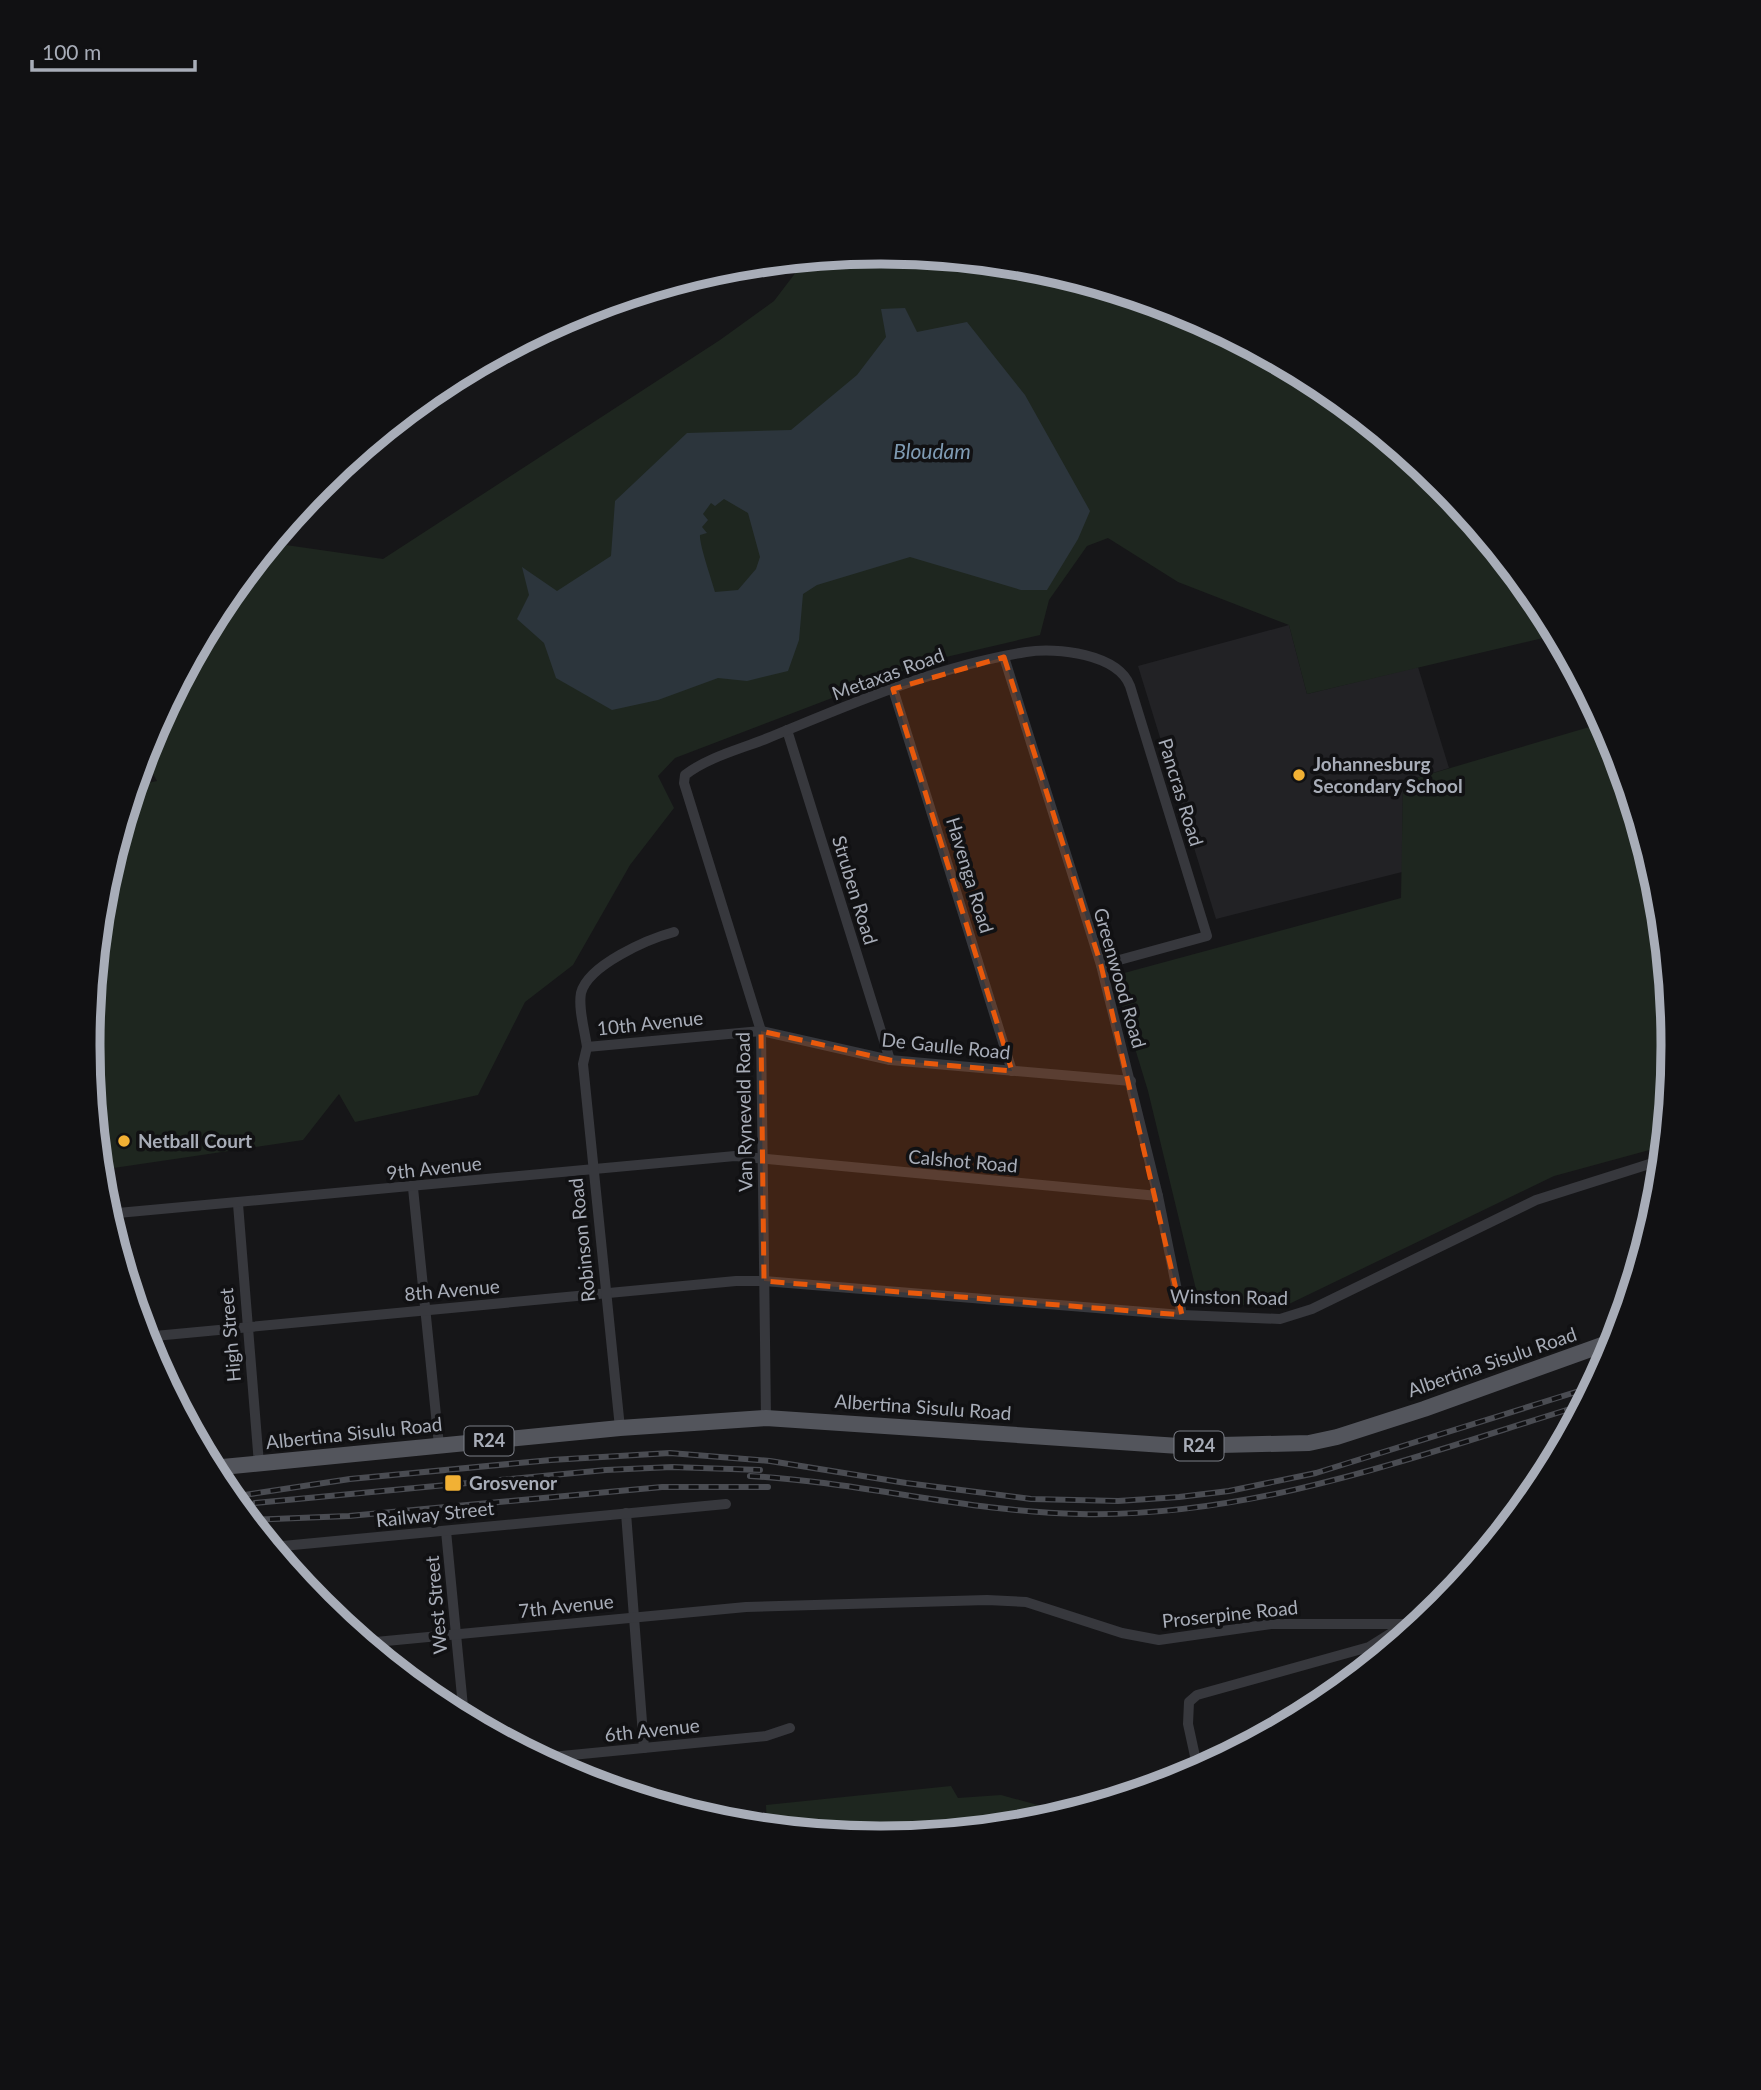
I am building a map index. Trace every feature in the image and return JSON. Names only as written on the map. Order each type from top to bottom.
[{"type":"main road","name":"Albertina Sisulu Road","points":[[224,1467],[621,1428],[766,1418],[1180,1446],[1310,1443],[1412,1413],[1601,1345]]},
{"type":"street","name":"Metaxas Road","points":[[685,775],[704,764],[787,730],[943,672],[1039,650],[1088,656],[1112,664]]},
{"type":"street","name":"Greenwood Road","points":[[1003,657],[1101,965],[1158,1196],[1182,1315]]},
{"type":"street","name":"Pancras Road","points":[[1101,965],[1207,936],[1130,686],[1125,674],[1112,664]]},
{"type":"street","name":"Havenga Road","points":[[893,689],[1012,1071]]},
{"type":"street","name":"Struben Road","points":[[787,730],[890,1060]]},
{"type":"street","name":"Van Ryneveld Road","points":[[685,775],[684,783],[761,1031],[766,1418]]},
{"type":"street","name":"Robinson Road","points":[[621,1428],[592,1169],[583,1064],[586,1048],[581,994],[591,975],[612,960],[674,932]]},
{"type":"street","name":"De Gaulle Road","points":[[761,1031],[890,1060],[1131,1081]]},
{"type":"street","name":"10th Avenue","points":[[586,1048],[761,1031]]},
{"type":"street","name":"9th Avenue","points":[[119,1213],[413,1188],[728,1156],[764,1160]]},
{"type":"street","name":"Calshot Road","points":[[764,1160],[1158,1196]]},
{"type":"street","name":"Winston Road","points":[[764,1281],[1182,1315],[1280,1319],[1298,1315],[1536,1200],[1652,1163]]},
{"type":"street","points":[[413,1188],[439,1445]]},
{"type":"street","name":"High Street","points":[[238,1204],[259,1464]]},
{"type":"street","name":"8th Avenue","points":[[156,1336],[604,1293],[764,1281]]},
{"type":"street","name":"Railway Street","points":[[283,1547],[726,1504]]},
{"type":"street","points":[[626,1513],[644,1748]]},
{"type":"street","name":"West Street","points":[[446,1531],[463,1704]]},
{"type":"street","name":"Proserpine Road","points":[[771,1606],[1013,1600],[1042,1606],[1122,1633],[1159,1640],[1283,1623],[1404,1624]]},
{"type":"street","name":"7th Avenue","points":[[378,1642],[771,1606]]},
{"type":"street","points":[[1196,1759],[1188,1724],[1189,1702],[1203,1692],[1369,1647],[1401,1627]]},
{"type":"street","name":"6th Avenue","points":[[560,1756],[765,1737],[790,1728]]},
{"type":"highlighted area","points":[[1004,657],[1101,965],[1182,1315],[764,1281],[761,1031],[890,1060],[1012,1071],[893,689]]},
{"type":"shaded area","points":[[880,264],[932,266],[1033,279],[1083,291],[1179,324],[1271,369],[1356,426],[1395,458],[1433,493],[1467,530],[1500,570],[1546,637],[1307,694],[1289,625],[1178,582],[1108,538],[1087,546],[1049,600],[1040,635],[929,661],[675,758],[658,776],[674,808],[630,865],[573,965],[525,1002],[478,1095],[355,1122],[339,1094],[303,1140],[110,1169],[101,1096],[101,994],[106,943],[126,843],[145,784],[157,781],[150,769],[180,700],[231,611],[261,570],[282,544],[383,559],[720,340],[774,301],[798,269]]},
{"type":"shaded area","name":"Johannesburg Secondary School","points":[[1289,625],[1307,694],[1418,667],[1449,768],[1403,782],[1402,872],[1216,919],[1138,666]]},
{"type":"shaded area","points":[[1593,726],[1620,794],[1635,843],[1655,943],[1661,1045],[1655,1149],[1554,1176],[1289,1304],[1200,1306],[1148,1091],[1113,976],[1401,898],[1403,782]]},
{"type":"shaded area","points":[[951,1786],[958,1798],[1001,1795],[1047,1808],[982,1819],[880,1826],[767,1817],[766,1805]]},
{"type":"water","name":"Bloudam","points":[[905,308],[917,332],[967,322],[1025,395],[1090,511],[1078,539],[1047,590],[1021,590],[910,557],[817,585],[803,594],[799,640],[788,671],[747,681],[718,678],[658,700],[612,710],[556,678],[544,643],[517,619],[529,595],[522,567],[557,591],[611,556],[615,501],[687,433],[791,430],[857,375],[886,337],[881,309]],"holes":[[[724,499],[748,513],[760,557],[756,569],[738,590],[715,592],[700,540],[700,535],[707,533],[702,527],[708,520],[703,514],[711,503],[715,506]]]},
{"type":"railway","points":[[243,1495],[350,1479],[551,1460],[670,1453],[770,1461],[906,1483],[1031,1499],[1118,1501],[1179,1497],[1229,1491],[1316,1473],[1581,1391]]},
{"type":"railway","points":[[750,1476],[832,1484],[956,1503],[1038,1512],[1145,1513],[1209,1506],[1335,1480],[1571,1409]]},
{"type":"railway","points":[[255,1503],[606,1470],[672,1467],[760,1470]]},
{"type":"railway","points":[[261,1520],[349,1516],[662,1487],[768,1487]]},
{"type":"place","name":"Johannesburg Secondary School","points":[[1299,775]]},
{"type":"place","name":"Netball Court","points":[[124,1141]]},
{"type":"place","name":"Grosvenor","points":[[453,1483]]}]
